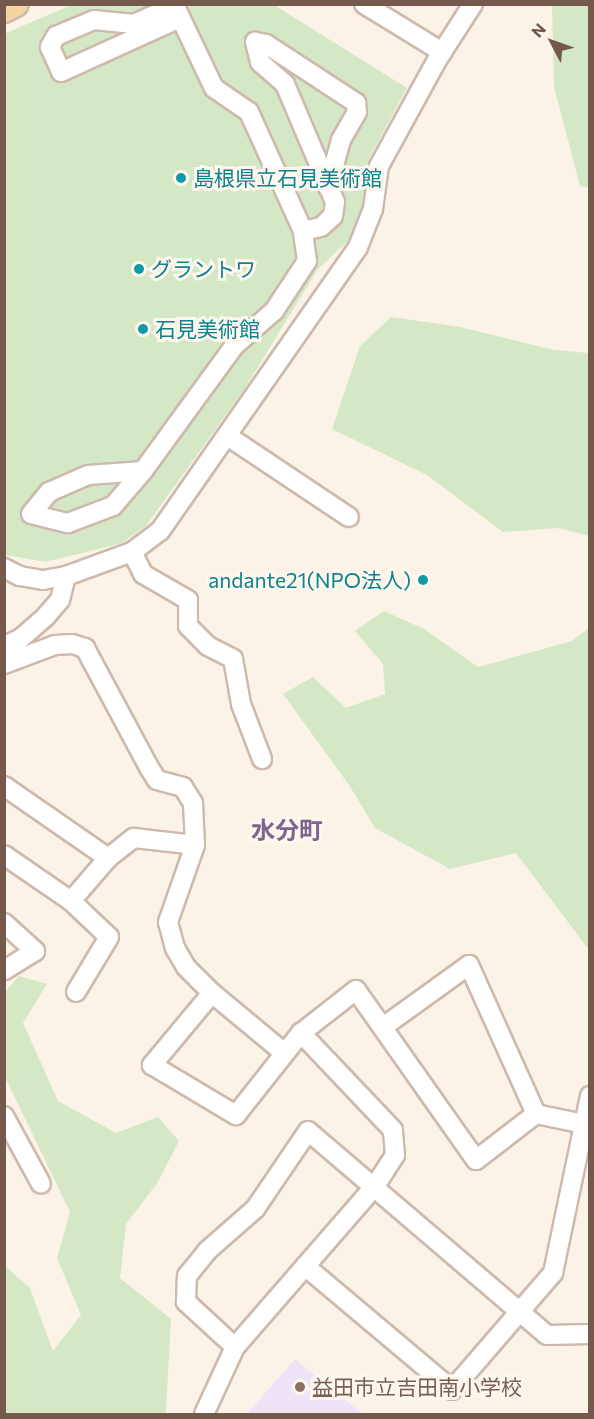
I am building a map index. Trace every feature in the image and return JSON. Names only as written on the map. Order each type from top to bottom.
[{"type":"main road","points":[[4,9],[16,4]]},
{"type":"street","points":[[143,471],[88,476],[49,492],[31,514],[68,523],[113,506],[143,471],[234,346],[274,311],[307,261],[303,231],[249,112],[214,88],[177,11],[61,72],[50,47],[56,36],[94,20],[134,24],[163,10],[163,4]]},
{"type":"street","points":[[364,4],[442,52]]},
{"type":"street","points":[[4,568],[20,576],[43,580],[66,576],[132,552],[160,531],[358,247],[373,209],[379,166],[442,52],[473,4]]},
{"type":"street","points":[[303,231],[321,227],[333,216],[335,202],[328,187],[285,84],[260,62],[255,42],[266,44],[356,102],[357,112],[341,140],[328,187]]},
{"type":"street","points":[[228,436],[350,517]]},
{"type":"street","points":[[132,552],[142,574],[188,600],[188,626],[208,646],[233,660],[241,704],[262,759]]},
{"type":"street","points":[[4,646],[20,639],[46,616],[60,600],[66,576]]},
{"type":"street","points":[[4,664],[55,645],[72,644],[85,648],[150,769],[158,780],[183,787],[193,803],[195,845],[168,922],[175,948],[186,967],[212,993],[283,1052]]},
{"type":"street","points":[[4,786],[108,858]]},
{"type":"street","points":[[71,901],[108,858],[134,838],[195,845]]},
{"type":"street","points":[[4,855],[71,901],[109,937],[76,992]]},
{"type":"street","points":[[4,923],[35,951],[4,970]]},
{"type":"street","points":[[383,1027],[469,965],[536,1114]]},
{"type":"street","points":[[212,993],[152,1065],[236,1115],[283,1052],[301,1033],[356,990],[476,1160],[536,1114],[584,1124]]},
{"type":"street","points":[[204,1414],[235,1347],[375,1186],[395,1155],[393,1130],[301,1033]]},
{"type":"street","points":[[305,1266],[452,1390],[553,1273],[590,1096]]},
{"type":"street","points":[[4,1116],[41,1184]]},
{"type":"street","points":[[235,1347],[186,1302],[187,1276],[207,1251],[255,1209],[308,1131],[548,1335],[590,1334]]},
{"type":"shaded area","name":"益田市立吉田南小学校","points":[[295,1359],[363,1414],[247,1414]]},
{"type":"green space","name":"石見美術館","points":[[71,5],[274,5],[407,88],[368,160],[363,204],[351,238],[318,269],[245,388],[146,526],[122,543],[46,562],[5,555],[4,34]]},
{"type":"green space","points":[[552,5],[589,5],[589,188],[580,186],[554,87]]},
{"type":"green space","points":[[391,317],[460,327],[554,350],[589,353],[589,536],[558,528],[503,532],[427,475],[332,429],[360,346]]},
{"type":"green space","points":[[384,611],[424,629],[478,667],[572,641],[589,628],[589,950],[516,853],[450,869],[375,828],[349,785],[283,694],[313,677],[346,708],[385,694],[383,664],[355,631]]},
{"type":"green space","points":[[19,976],[47,984],[23,1023],[58,1101],[116,1133],[158,1117],[179,1141],[158,1182],[126,1224],[120,1278],[171,1319],[166,1412],[157,1414],[5,1414],[5,1266],[30,1288],[53,1351],[81,1315],[57,1258],[70,1212],[5,1077],[5,992]]},
{"type":"place","name":"島根県立石見美術館","points":[[181,178]]},
{"type":"place","name":"グラントワ","points":[[139,269]]},
{"type":"place","name":"石見美術館","points":[[143,329]]},
{"type":"place","name":"andante21(NPO法人)","points":[[423,580]]},
{"type":"place","name":"益田市立吉田南小学校","points":[[300,1387]]},
{"type":"district","name":"水分町","points":[[287,830]]}]
